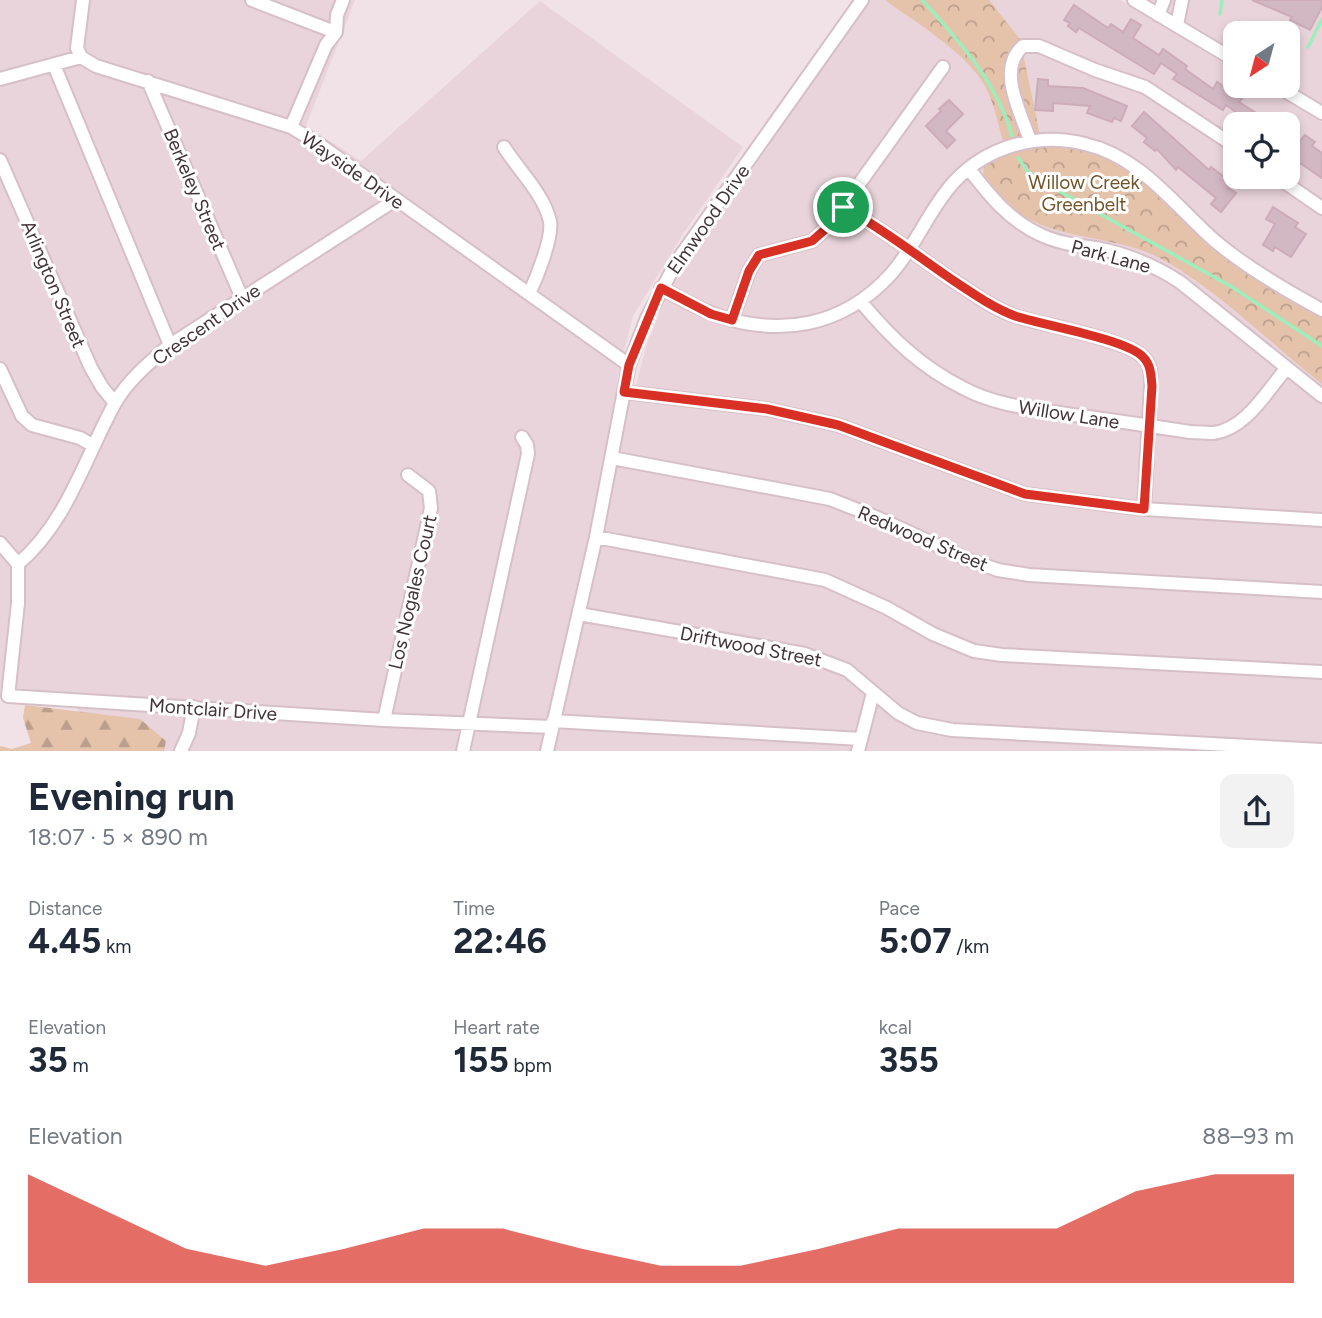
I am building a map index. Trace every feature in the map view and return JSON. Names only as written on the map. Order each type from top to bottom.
[{"type":"street","points":[[0,79],[81,57],[77,47],[83,0]]},
{"type":"street","points":[[252,0],[327,29]]},
{"type":"street","points":[[326,45],[327,29],[343,0]]},
{"type":"street","name":"Elmwood Drive","points":[[547,751],[596,537],[629,365],[661,288],[677,261],[862,0]]},
{"type":"street","points":[[1134,0],[1223,53]]},
{"type":"street","points":[[1158,15],[1164,0]]},
{"type":"street","points":[[1177,26],[1182,0]]},
{"type":"street","points":[[291,127],[326,45],[335,32],[337,15]]},
{"type":"street","points":[[1030,141],[1009,67],[1014,54],[1023,46],[1040,47],[1145,87],[1223,138]]},
{"type":"street","name":"Wayside Drive","points":[[81,57],[96,66],[148,80],[291,127],[329,151],[629,365]]},
{"type":"street","points":[[54,65],[170,345]]},
{"type":"street","points":[[732,320],[749,271],[759,255],[812,241],[829,226],[943,67]]},
{"type":"street","name":"Berkeley Street","points":[[148,80],[242,298]]},
{"type":"street","points":[[1297,98],[1322,113]]},
{"type":"street","points":[[661,288],[711,314],[732,320],[783,327],[807,325],[832,317],[860,302],[892,273],[940,199],[955,180],[969,169],[1001,150],[1030,141],[1060,139],[1086,144],[1130,163],[1217,242],[1252,268],[1322,310]]},
{"type":"street","points":[[504,147],[536,190],[550,223],[545,253],[529,294]]},
{"type":"street","name":"Arlington Street","points":[[0,160],[90,368],[115,403]]},
{"type":"street","name":"Park Lane","points":[[969,169],[988,194],[1013,219],[1040,235],[1065,244],[1117,253],[1156,266],[1203,299],[1322,396]]},
{"type":"street","points":[[1294,189],[1322,208]]},
{"type":"street","name":"Crescent Drive","points":[[18,564],[40,543],[55,521],[115,403],[147,365],[170,345],[395,200]]},
{"type":"street","points":[[843,207],[1001,311],[1042,325],[1127,347],[1142,356],[1150,368],[1144,509]]},
{"type":"street","name":"Willow Lane","points":[[860,302],[889,336],[910,355],[965,390],[1017,407],[1215,433],[1236,425],[1250,413],[1286,369]]},
{"type":"street","points":[[0,369],[22,416],[32,425],[80,438],[94,446]]},
{"type":"street","points":[[624,392],[779,412],[838,425],[1025,494],[1144,509],[1322,520]]},
{"type":"street","points":[[463,751],[528,454],[522,437]]},
{"type":"street","name":"Redwood Street","points":[[612,458],[830,499],[998,570],[1029,575],[1322,592]]},
{"type":"street","name":"Los Nogales Court","points":[[384,720],[431,508],[429,491],[408,475]]},
{"type":"street","points":[[596,537],[825,580],[887,608],[933,634],[974,651],[1002,655],[1322,672]]},
{"type":"street","points":[[0,543],[18,564]]},
{"type":"street","name":"Montclair Drive","points":[[18,564],[18,603],[8,696],[384,720],[553,724],[860,745]]},
{"type":"street","name":"Driftwood Street","points":[[579,614],[806,654],[847,670],[898,713],[916,723],[952,730],[1322,750]]},
{"type":"street","points":[[860,745],[873,693]]},
{"type":"street","points":[[181,751],[189,733],[194,707]]},
{"type":"shaded area","points":[[0,0],[355,0],[306,126],[361,161],[540,1],[743,147],[683,234],[633,316],[615,397],[632,400],[647,344],[682,270],[869,0],[1121,0],[1223,63],[1223,98],[1282,98],[1322,122],[1322,751],[74,751],[79,693],[0,689]]},
{"type":"shaded area","points":[[1148,0],[1322,0],[1322,105],[1300,91],[1300,21],[1223,21],[1223,46]]},
{"type":"green space","name":"Willow Creek Greenbelt","points":[[885,0],[989,0],[1020,39],[1042,145],[1070,147],[1110,156],[1140,178],[1202,236],[1322,314],[1322,384],[1227,305],[1167,262],[1120,244],[1050,228],[1029,219],[1008,205],[985,178],[986,164],[1007,154],[985,86],[966,61]]},
{"type":"green space","points":[[25,705],[140,719],[166,741],[164,751],[0,751],[0,746],[12,749],[31,743],[23,718]]},
{"type":"building","points":[[1252,0],[1322,0],[1322,7],[1310,30],[1300,25],[1300,21],[1290,20],[1292,17]]},
{"type":"building","points":[[1074,5],[1108,28],[1111,24],[1123,32],[1131,19],[1141,25],[1133,38],[1159,55],[1163,49],[1213,89],[1217,82],[1223,86],[1223,98],[1241,98],[1239,102],[1255,112],[1236,112],[1226,105],[1223,110],[1173,79],[1177,74],[1161,63],[1154,74],[1079,28],[1076,32],[1068,26],[1070,23],[1064,20]]},
{"type":"building","points":[[1038,79],[1048,80],[1048,86],[1083,88],[1127,106],[1121,121],[1114,118],[1112,122],[1087,113],[1090,106],[1053,103],[1053,111],[1035,110]]},
{"type":"building","points":[[949,100],[963,114],[946,131],[955,140],[947,148],[926,126]]},
{"type":"building","points":[[1144,112],[1209,170],[1211,167],[1223,176],[1223,189],[1236,193],[1221,212],[1211,204],[1216,198],[1178,167],[1176,170],[1157,149],[1155,151],[1144,142],[1147,138],[1132,126]]},
{"type":"building","points":[[1305,135],[1315,142],[1312,146],[1322,153],[1322,178],[1300,163],[1300,141]]},
{"type":"building","points":[[1273,207],[1298,223],[1295,227],[1306,234],[1291,257],[1275,247],[1273,251],[1263,245],[1275,224],[1266,219]]},
{"type":"waterway","points":[[922,0],[963,47],[987,80],[1012,136]]},
{"type":"waterway","points":[[1220,14],[1222,0]]},
{"type":"waterway","points":[[1308,47],[1322,19]]},
{"type":"waterway","points":[[1018,158],[1028,172],[1048,185],[1232,287],[1322,346]]},
{"type":"route","points":[[843,207],[1001,311],[1042,325],[1127,347],[1142,356],[1150,368],[1152,386],[1144,509],[1025,494],[838,425],[767,409],[624,392],[629,365],[661,288],[711,314],[732,320],[749,271],[759,255],[812,241],[829,226],[843,207]]}]
